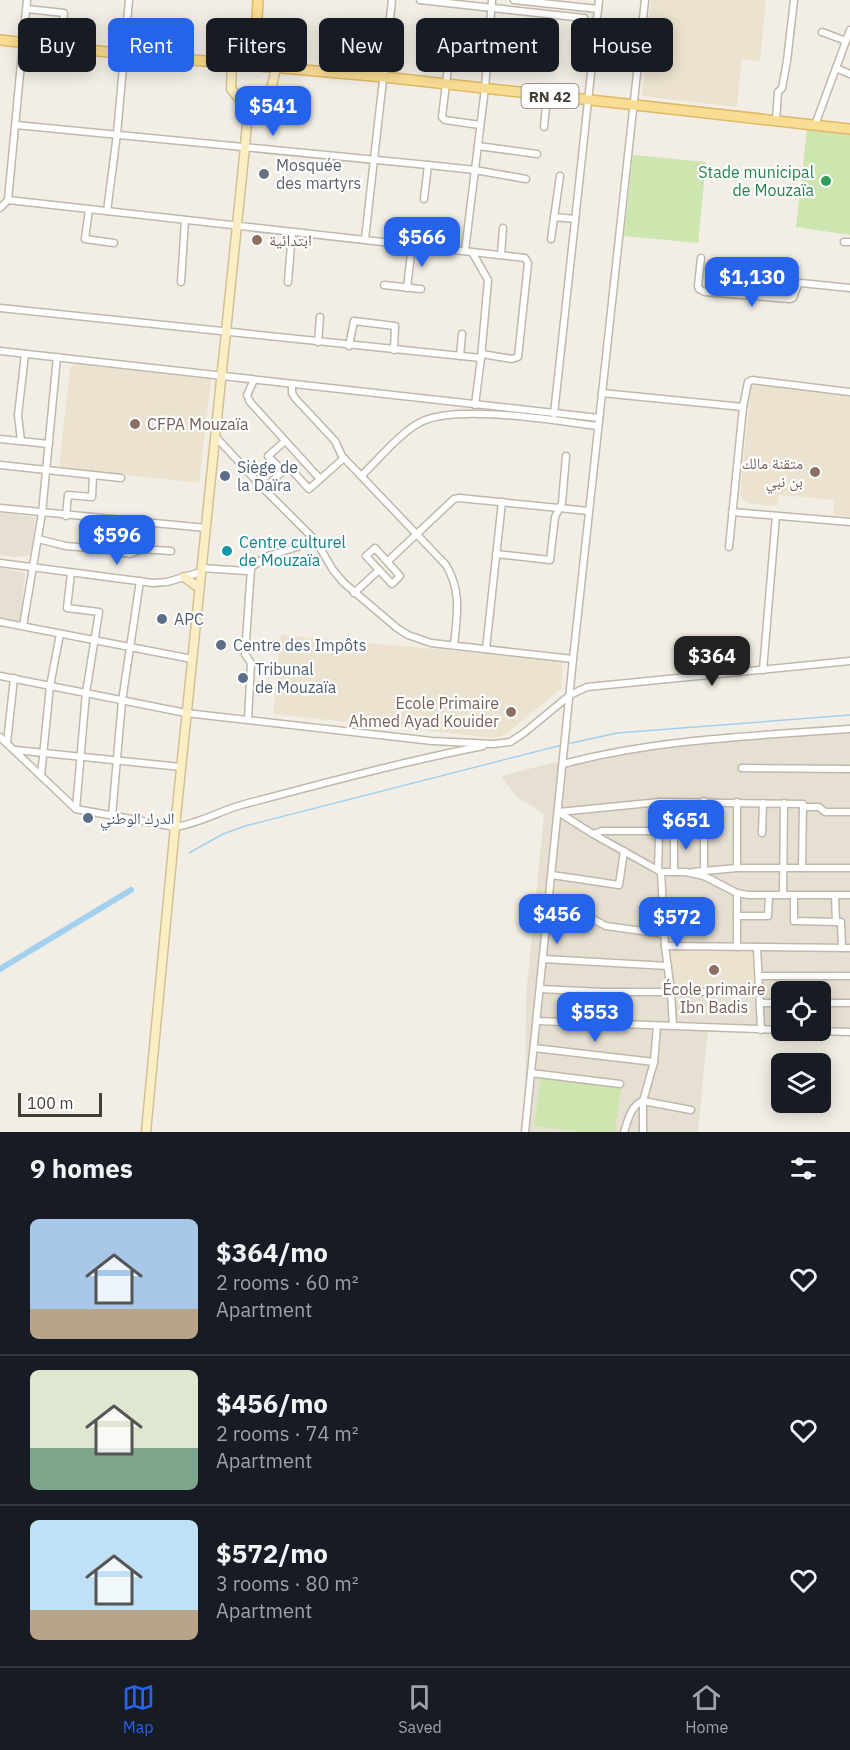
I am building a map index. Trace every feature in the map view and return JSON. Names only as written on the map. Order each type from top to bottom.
[{"type":"main road","points":[[257,18],[258,0]]},
{"type":"main road","points":[[0,40],[18,43]]},
{"type":"main road","name":"RN 42","points":[[307,71],[384,77],[850,129]]},
{"type":"main road","points":[[146,1132],[186,713],[246,147],[248,110],[231,89],[232,72]]},
{"type":"main road","points":[[248,110],[270,94],[275,72]]},
{"type":"main road","points":[[183,577],[199,588]]},
{"type":"street","points":[[26,18],[27,0]]},
{"type":"street","points":[[128,18],[129,0]]},
{"type":"street","points":[[365,239],[392,0]]},
{"type":"street","points":[[420,0],[492,4],[584,18]]},
{"type":"street","points":[[514,0],[598,9]]},
{"type":"street","points":[[554,414],[599,0]]},
{"type":"street","points":[[525,1132],[573,659],[645,0]]},
{"type":"street","points":[[776,121],[778,92],[782,88],[787,61],[794,0]]},
{"type":"street","points":[[27,9],[64,13],[64,18]]},
{"type":"street","points":[[815,125],[848,36],[822,32]]},
{"type":"street","points":[[836,69],[850,74]]},
{"type":"street","points":[[0,208],[8,200],[21,72]]},
{"type":"street","points":[[107,212],[123,72]]},
{"type":"street","points":[[447,72],[442,117],[445,120],[480,125]]},
{"type":"street","points":[[475,405],[482,356],[488,280],[469,251],[474,170],[486,72]]},
{"type":"street","points":[[544,127],[547,95]]},
{"type":"street","points":[[16,125],[375,159],[474,170],[526,179]]},
{"type":"street","points":[[478,146],[537,154]]},
{"type":"street","points":[[424,199],[428,165]]},
{"type":"street","points":[[551,239],[560,176]]},
{"type":"street","points":[[0,308],[349,346],[512,359],[518,357],[528,263],[525,258],[469,251],[8,200]]},
{"type":"street","points":[[88,209],[85,239],[114,243]]},
{"type":"street","points":[[554,217],[575,219]]},
{"type":"street","points":[[181,282],[185,220]]},
{"type":"street","points":[[501,255],[503,228]]},
{"type":"street","points":[[288,282],[292,232]]},
{"type":"street","points":[[407,288],[412,245]]},
{"type":"street","points":[[701,258],[698,285],[699,289],[705,292],[790,299],[793,298],[801,283],[850,288]]},
{"type":"street","points":[[384,285],[421,289]]},
{"type":"street","points":[[318,342],[320,317]]},
{"type":"street","points":[[349,346],[354,321],[395,326],[394,350]]},
{"type":"street","points":[[460,356],[462,334]]},
{"type":"street","points":[[0,351],[599,418]]},
{"type":"street","points":[[21,441],[18,415],[25,354]]},
{"type":"street","points":[[23,627],[42,513],[57,357]]},
{"type":"street","points":[[254,380],[247,395],[248,398],[320,479]]},
{"type":"street","points":[[729,547],[743,407],[748,382],[752,380],[850,392]]},
{"type":"street","points":[[292,384],[292,393],[295,398],[335,441],[344,458],[446,565],[456,586],[458,598],[454,645]]},
{"type":"street","points":[[602,393],[743,407]]},
{"type":"street","points":[[361,476],[411,428],[436,417],[472,413],[598,426]]},
{"type":"street","points":[[215,436],[316,541],[333,570],[354,593],[386,621],[408,635],[431,643],[573,659]]},
{"type":"street","points":[[0,439],[49,444]]},
{"type":"street","points":[[283,471],[268,456],[285,441]]},
{"type":"street","points":[[496,554],[550,560],[555,517],[560,509],[566,456]]},
{"type":"street","points":[[264,489],[288,466],[309,489],[344,458]]},
{"type":"street","points":[[0,465],[121,478]]},
{"type":"street","points":[[66,516],[68,495],[92,497],[93,475]]},
{"type":"street","points":[[388,561],[454,500],[464,498],[589,511]]},
{"type":"street","points":[[486,649],[502,502]]},
{"type":"street","points":[[0,508],[206,528]]},
{"type":"street","points":[[732,512],[850,522]]},
{"type":"street","points":[[763,670],[776,516]]},
{"type":"street","points":[[111,550],[114,520]]},
{"type":"street","points":[[38,539],[66,546],[130,554],[142,549],[171,551]]},
{"type":"street","points":[[0,563],[162,583],[201,570],[243,571],[251,569],[265,557],[316,541]]},
{"type":"street","points":[[375,548],[400,576],[392,584],[379,570],[366,556],[375,548]]},
{"type":"street","points":[[248,720],[251,663],[245,654],[251,569]]},
{"type":"street","points":[[354,593],[379,570]]},
{"type":"street","points":[[71,573],[67,608],[99,612],[86,693],[76,809]]},
{"type":"street","points":[[112,816],[122,701],[140,581]]},
{"type":"street","points":[[0,622],[192,659]]},
{"type":"street","points":[[41,776],[50,686],[60,634]]},
{"type":"street","points":[[0,737],[76,809],[175,827],[187,825],[235,807],[411,761],[510,742],[570,695],[587,687],[850,661],[850,652]]},
{"type":"street","points":[[0,676],[186,713],[432,741],[494,744]]},
{"type":"street","points":[[7,743],[14,678]]},
{"type":"street","points":[[563,764],[602,754],[668,743],[850,729]]},
{"type":"street","points":[[14,750],[181,767]]},
{"type":"street","points":[[742,768],[850,769]]},
{"type":"street","points":[[704,801],[704,870]]},
{"type":"street","points":[[558,812],[660,802],[803,804],[802,868]]},
{"type":"street","points":[[660,802],[659,871],[673,1026]]},
{"type":"street","points":[[736,802],[737,868]]},
{"type":"street","points":[[762,832],[763,802]]},
{"type":"street","points":[[783,803],[783,895]]},
{"type":"street","points":[[803,807],[819,807],[825,812],[850,812]]},
{"type":"street","points":[[558,812],[659,871],[686,872],[783,867],[850,868]]},
{"type":"street","points":[[593,834],[602,831],[704,831]]},
{"type":"street","points":[[674,831],[674,872]]},
{"type":"street","points":[[552,875],[619,885],[624,851]]},
{"type":"street","points":[[686,872],[704,876],[736,893],[748,896],[850,896]]},
{"type":"street","points":[[736,893],[736,947]]},
{"type":"street","points":[[736,916],[768,916],[769,895]]},
{"type":"street","points":[[794,895],[794,921],[842,922],[842,948]]},
{"type":"street","points":[[835,895],[836,922]]},
{"type":"street","points":[[549,906],[579,912],[606,926],[664,934]]},
{"type":"street","points":[[665,946],[850,948]]},
{"type":"street","points":[[758,947],[761,1030]]},
{"type":"street","points":[[543,959],[668,966]]},
{"type":"street","points":[[760,976],[850,976]]},
{"type":"street","points":[[540,989],[603,993],[761,992]]},
{"type":"street","points":[[761,1003],[771,1003]]},
{"type":"street","points":[[831,1003],[850,1003]]},
{"type":"street","points":[[537,1021],[771,1030]]},
{"type":"street","points":[[643,1132],[643,1101],[654,1062],[657,1026]]},
{"type":"street","points":[[831,1031],[850,1032]]},
{"type":"street","points":[[534,1048],[654,1062]]},
{"type":"street","points":[[531,1072],[620,1084]]},
{"type":"street","points":[[624,1132],[633,1108],[637,1103],[643,1101],[691,1110]]},
{"type":"shaded area","points":[[651,0],[766,0],[760,62],[742,59],[737,107],[642,96],[644,72],[673,72],[673,18],[649,18]]},
{"type":"shaded area","name":"CFPA Mouzaïa","points":[[74,364],[211,379],[199,483],[59,468],[70,369]]},
{"type":"shaded area","name":"متقنة مالك بن نبي","points":[[751,383],[850,395],[850,517],[833,515],[835,500],[779,495],[777,506],[747,503],[740,496]]},
{"type":"shaded area","points":[[0,513],[35,517],[31,555],[16,557],[0,555]]},
{"type":"shaded area","points":[[0,568],[25,573],[20,623],[0,618]]},
{"type":"shaded area","points":[[281,635],[563,661],[561,689],[505,735],[495,738],[273,714]]},
{"type":"shaded area","points":[[850,726],[850,1032],[831,1031],[831,981],[771,981],[771,1030],[708,1028],[698,1132],[525,1132],[526,997],[544,814],[517,797],[501,776],[607,749],[697,737]]},
{"type":"shaded area","name":"École primaire Ibn Badis","points":[[673,948],[754,949],[755,989],[678,990],[669,950]]},
{"type":"green space","name":"Stade municipal de Mouzaïa","points":[[807,130],[850,135],[850,235],[796,227]]},
{"type":"green space","points":[[633,155],[706,162],[698,243],[624,236]]},
{"type":"green space","points":[[541,1077],[621,1088],[615,1132],[581,1132],[534,1126]]},
{"type":"waterway","points":[[567,744],[617,733],[850,715]]},
{"type":"waterway","points":[[189,853],[223,834],[245,826],[562,745]]},
{"type":"waterway","points":[[0,969],[131,890]]},
{"type":"place","name":"Mosquée des martyrs","points":[[264,174]]},
{"type":"place","name":"Stade municipal de Mouzaïa","points":[[826,181]]},
{"type":"place","name":"ابتدائية","points":[[257,240]]},
{"type":"place","name":"CFPA Mouzaïa","points":[[135,424]]},
{"type":"place","name":"متقنة مالك بن نبي","points":[[815,472]]},
{"type":"place","name":"Siège de la Daïra","points":[[225,476]]},
{"type":"place","name":"Centre culturel de Mouzaïa","points":[[227,551]]},
{"type":"place","name":"APC","points":[[162,619]]},
{"type":"place","name":"Centre des Impôts","points":[[221,645]]},
{"type":"place","name":"Tribunal de Mouzaïa","points":[[243,678]]},
{"type":"place","name":"Ecole Primaire Ahmed Ayad Kouider","points":[[511,712]]},
{"type":"place","name":"الدرك الوطني","points":[[88,818]]},
{"type":"place","name":"École primaire Ibn Badis","points":[[714,970]]}]
